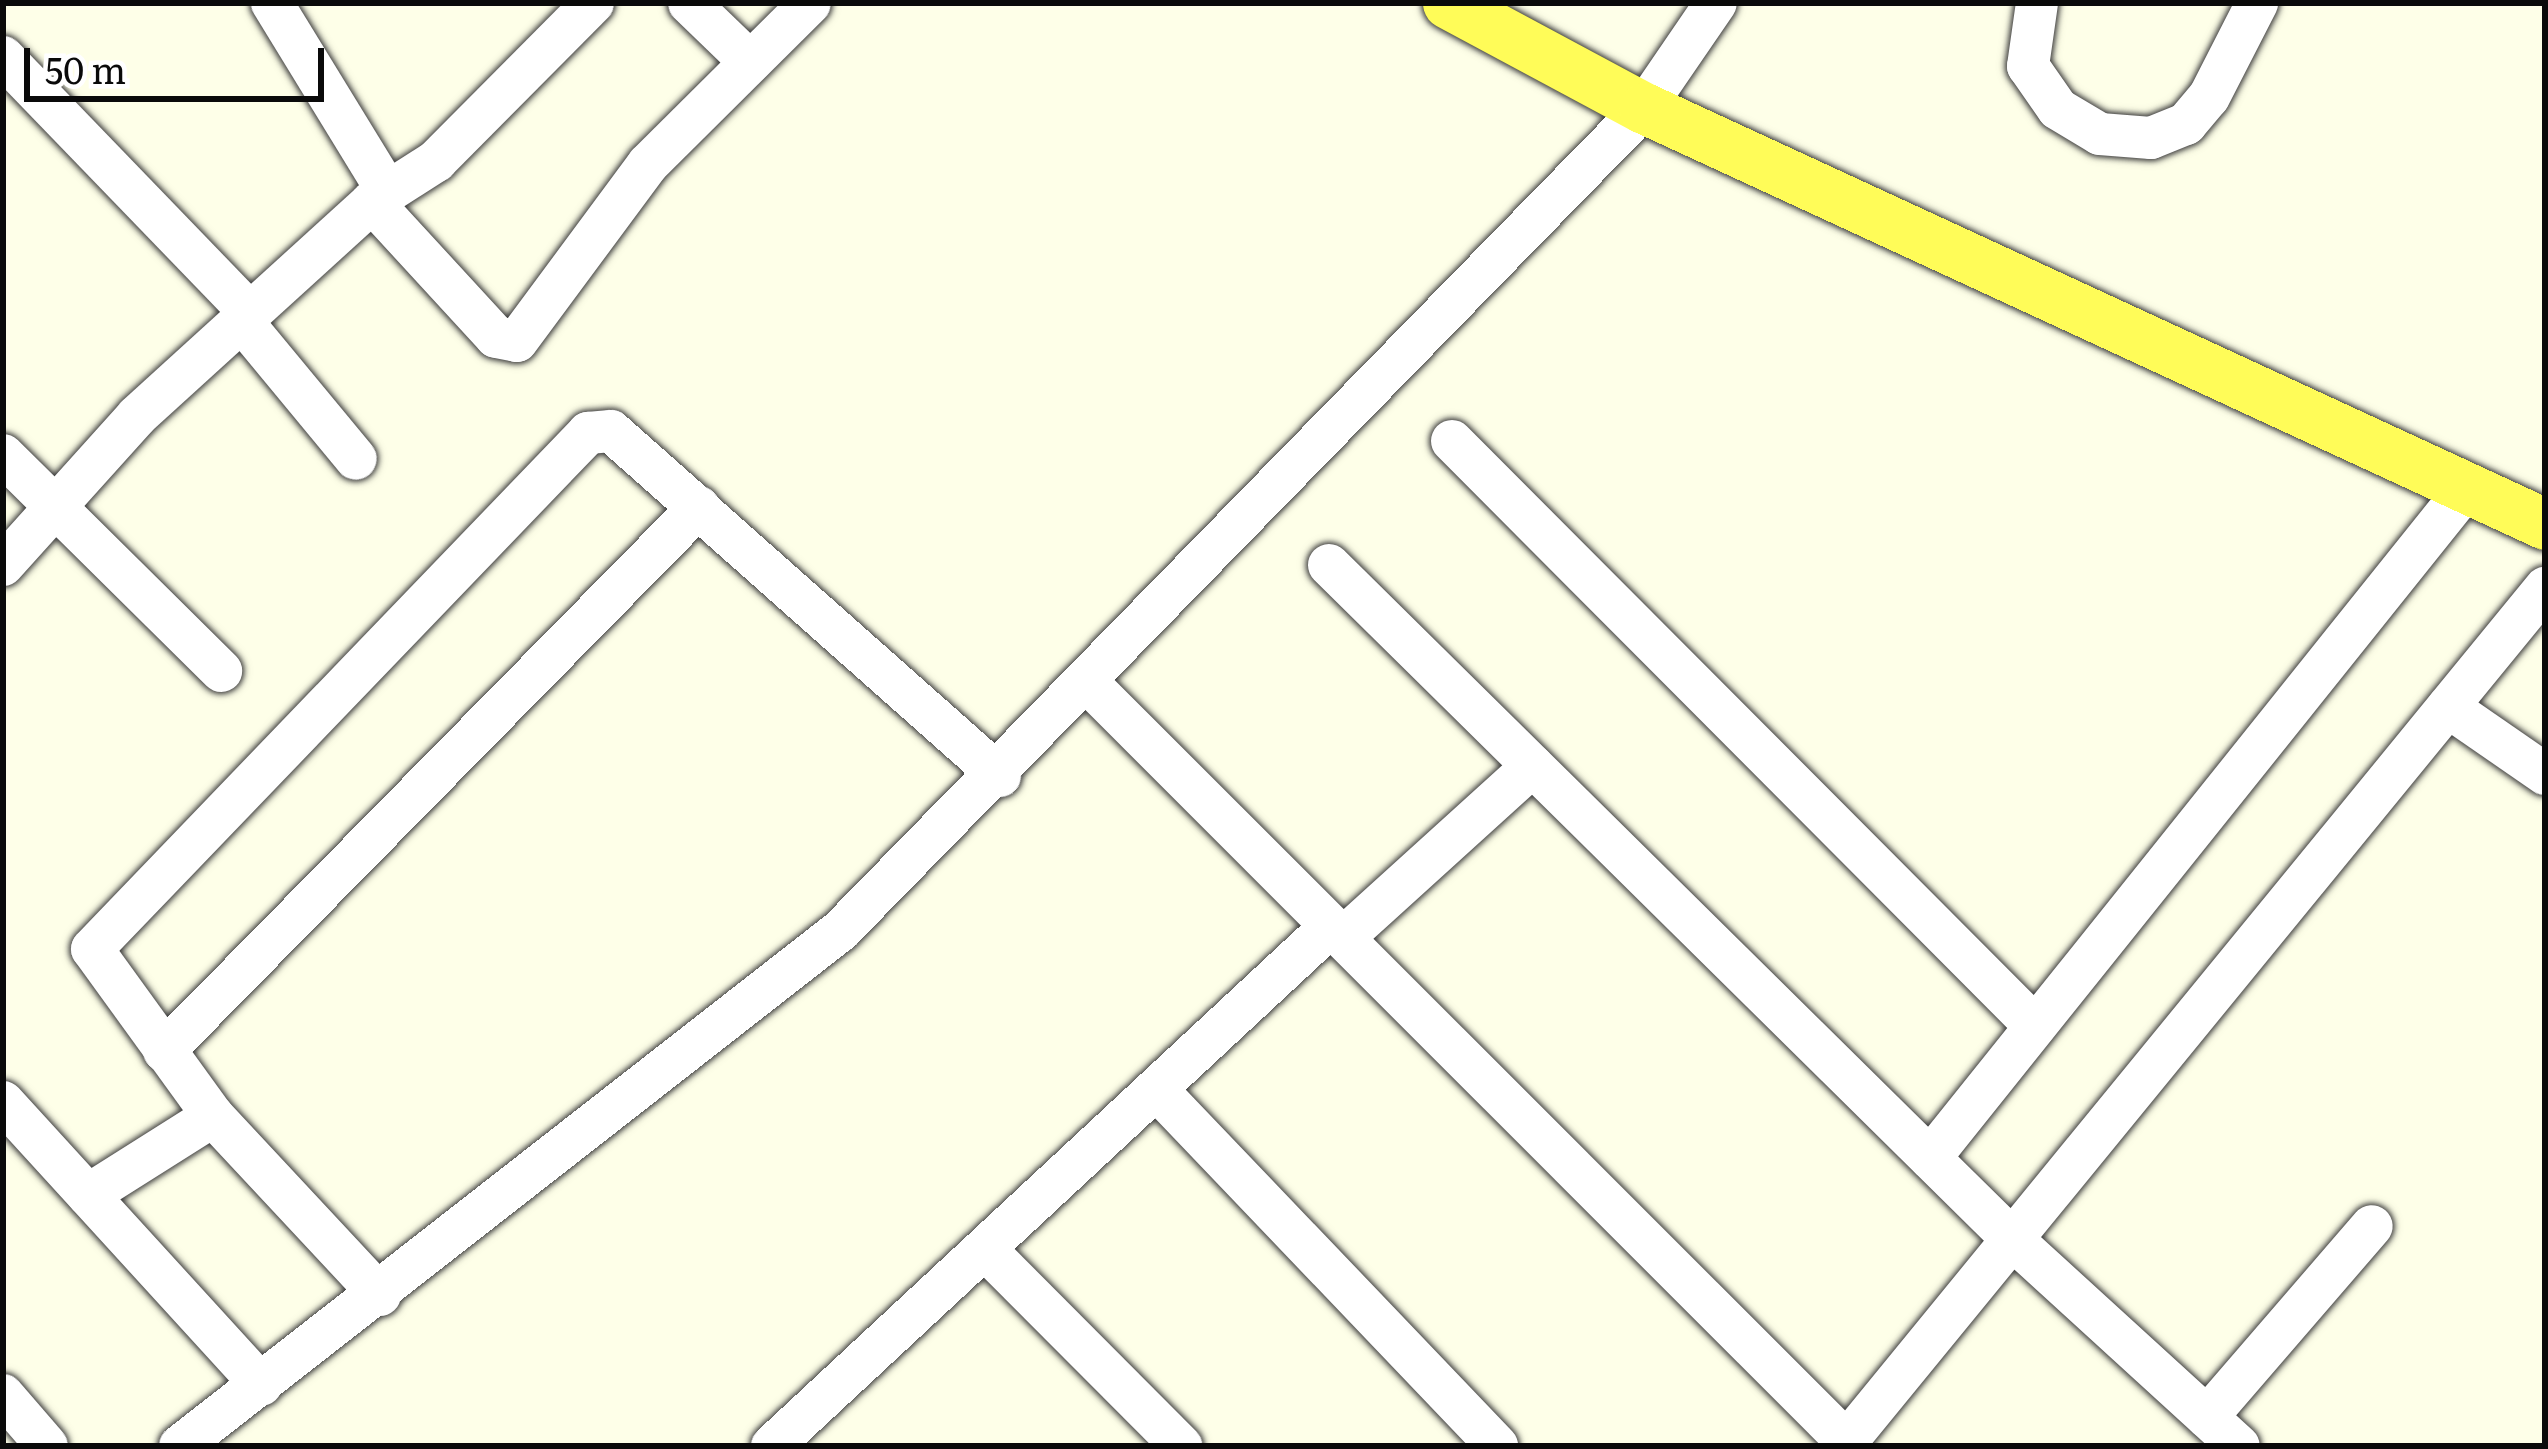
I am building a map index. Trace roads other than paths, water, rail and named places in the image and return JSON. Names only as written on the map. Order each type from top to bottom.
[{"type":"main road","points":[[1448,3],[1644,108],[2545,524]]},
{"type":"street","points":[[272,3],[379,196],[496,338],[517,341],[648,164],[809,3]]},
{"type":"street","points":[[3,565],[245,316],[379,196],[436,161],[592,3]]},
{"type":"street","points":[[689,3],[750,62]]},
{"type":"street","points":[[180,1446],[380,1295],[841,931],[1000,776],[1644,108],[1716,3]]},
{"type":"street","points":[[2037,3],[2028,66],[2058,109],[2100,134],[2151,138],[2186,124],[2210,97],[2258,3]]},
{"type":"street","points":[[3,58],[245,316],[356,459]]},
{"type":"street","points":[[380,1295],[213,1116],[95,959],[94,938],[596,428],[699,507],[1000,776]]},
{"type":"street","points":[[1452,441],[2036,1026]]},
{"type":"street","points":[[3,455],[220,671]]},
{"type":"street","points":[[1930,1158],[2466,489]]},
{"type":"street","points":[[164,1051],[699,507]]},
{"type":"street","points":[[1329,565],[2012,1239],[2239,1446]]},
{"type":"street","points":[[1089,684],[1847,1445],[2545,588]]},
{"type":"street","points":[[2448,707],[2545,774]]},
{"type":"street","points":[[772,1446],[1158,1091],[1532,766]]},
{"type":"street","points":[[1158,1091],[1497,1446]]},
{"type":"street","points":[[3,1102],[261,1385]]},
{"type":"street","points":[[88,1195],[213,1116]]},
{"type":"street","points":[[2207,1417],[2372,1226]]},
{"type":"street","points":[[988,1252],[1181,1446]]},
{"type":"street","points":[[3,1395],[47,1446]]}]
